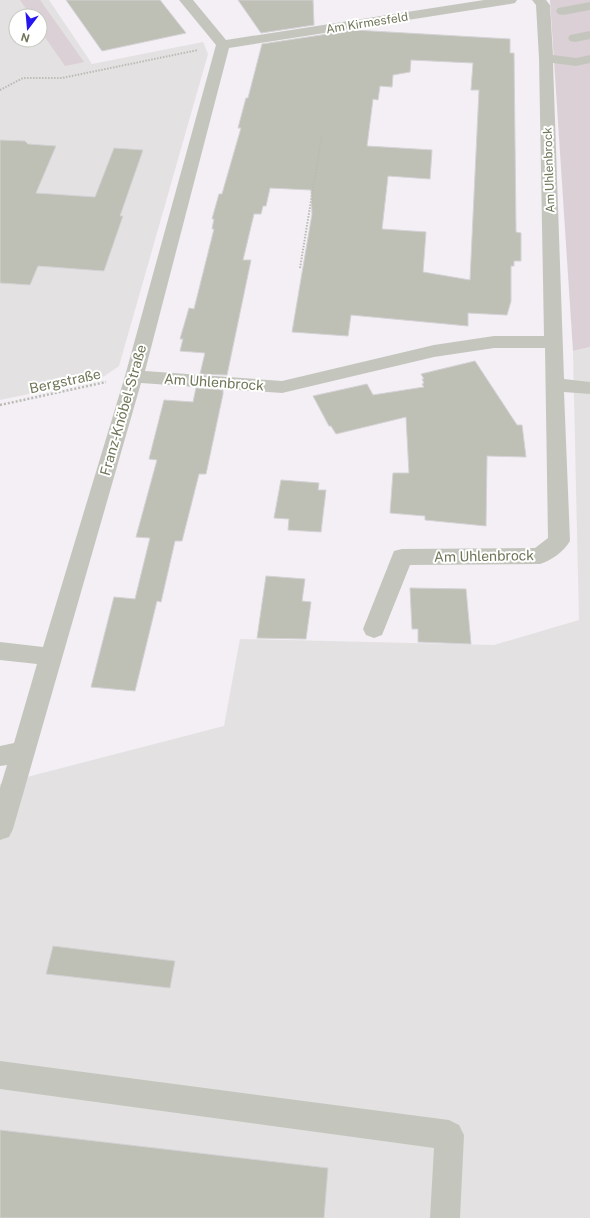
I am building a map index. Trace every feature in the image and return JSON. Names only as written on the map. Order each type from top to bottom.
[{"type":"street","points":[[186,0],[223,45]]},
{"type":"street","name":"Am Kirmesfeld","points":[[223,45],[504,0]]},
{"type":"street","name":"Am Uhlenbrock","points":[[374,629],[402,557],[540,556],[558,541],[546,58],[543,4],[539,0]]},
{"type":"street","points":[[563,11],[590,6]]},
{"type":"street","points":[[575,38],[590,35]]},
{"type":"street","name":"Franz-Knöbel-Straße","points":[[0,829],[134,376],[223,45]]},
{"type":"street","points":[[546,58],[576,62],[590,59]]},
{"type":"street","name":"Am Uhlenbrock","points":[[134,376],[282,387],[434,351],[494,342],[554,342]]},
{"type":"street","points":[[555,385],[590,388]]},
{"type":"street","points":[[0,651],[51,657]]},
{"type":"street","points":[[0,756],[23,751]]},
{"type":"street","points":[[0,1075],[449,1135],[445,1218]]},
{"type":"path","points":[[0,90],[23,78],[62,78],[223,45]]},
{"type":"path","points":[[300,268],[322,134]]},
{"type":"path","name":"Bergstraße","points":[[0,405],[134,376]]},
{"type":"shaded area","points":[[0,0],[49,0],[92,64],[203,42],[208,54],[119,366],[100,379],[0,400]]},
{"type":"shaded area","points":[[20,0],[40,0],[46,8],[26,8]]},
{"type":"shaded area","points":[[550,0],[590,0],[590,347],[573,351]]},
{"type":"shaded area","points":[[48,11],[84,62],[65,66],[48,42]]},
{"type":"shaded area","points":[[590,347],[590,1218],[0,1218],[0,784],[224,726],[240,639],[494,645],[579,620],[573,351]]},
{"type":"building","points":[[66,0],[160,0],[186,33],[102,51]]},
{"type":"building","points":[[238,0],[313,0],[314,25],[261,33]]},
{"type":"building","points":[[354,30],[510,39],[510,53],[514,53],[516,232],[521,233],[521,261],[514,261],[514,266],[511,266],[511,301],[507,315],[468,313],[468,326],[351,315],[348,336],[292,332],[312,214],[311,190],[270,188],[266,206],[263,206],[261,214],[254,214],[243,260],[251,260],[227,375],[200,374],[205,353],[180,351],[183,339],[180,339],[189,308],[194,309],[214,229],[212,229],[214,219],[212,219],[219,194],[222,194],[241,128],[238,128],[246,98],[248,98],[262,44]],"holes":[[[411,60],[473,63],[471,90],[479,90],[470,280],[423,272],[426,232],[382,229],[388,176],[430,179],[432,150],[367,146],[373,99],[378,100],[380,86],[392,87],[393,75],[410,72]]]},
{"type":"building","points":[[0,140],[25,141],[28,144],[56,146],[36,193],[95,197],[114,148],[143,150],[120,216],[123,216],[104,271],[38,266],[30,285],[0,283]]},
{"type":"building","points":[[475,361],[517,425],[522,425],[526,457],[487,456],[486,526],[425,520],[425,516],[390,513],[393,473],[409,473],[406,417],[336,434],[331,426],[329,426],[313,396],[367,384],[373,395],[424,387],[422,384],[424,383],[422,379],[424,379],[421,374]]},
{"type":"building","points":[[196,388],[223,390],[223,394],[206,474],[199,474],[182,541],[175,541],[161,602],[157,601],[135,691],[91,687],[114,597],[135,599],[150,538],[136,537],[157,460],[149,459],[164,400],[193,402]]},
{"type":"building","points":[[281,480],[319,483],[318,490],[326,490],[321,532],[288,530],[289,519],[274,518]]},
{"type":"building","points":[[266,576],[305,579],[302,601],[311,602],[306,639],[257,638]]},
{"type":"building","points":[[410,588],[466,589],[471,644],[418,642],[418,629],[412,629]]},
{"type":"building","points":[[53,946],[175,961],[170,988],[46,974]]},
{"type":"building","points":[[0,1130],[328,1168],[324,1218],[0,1218]]}]
